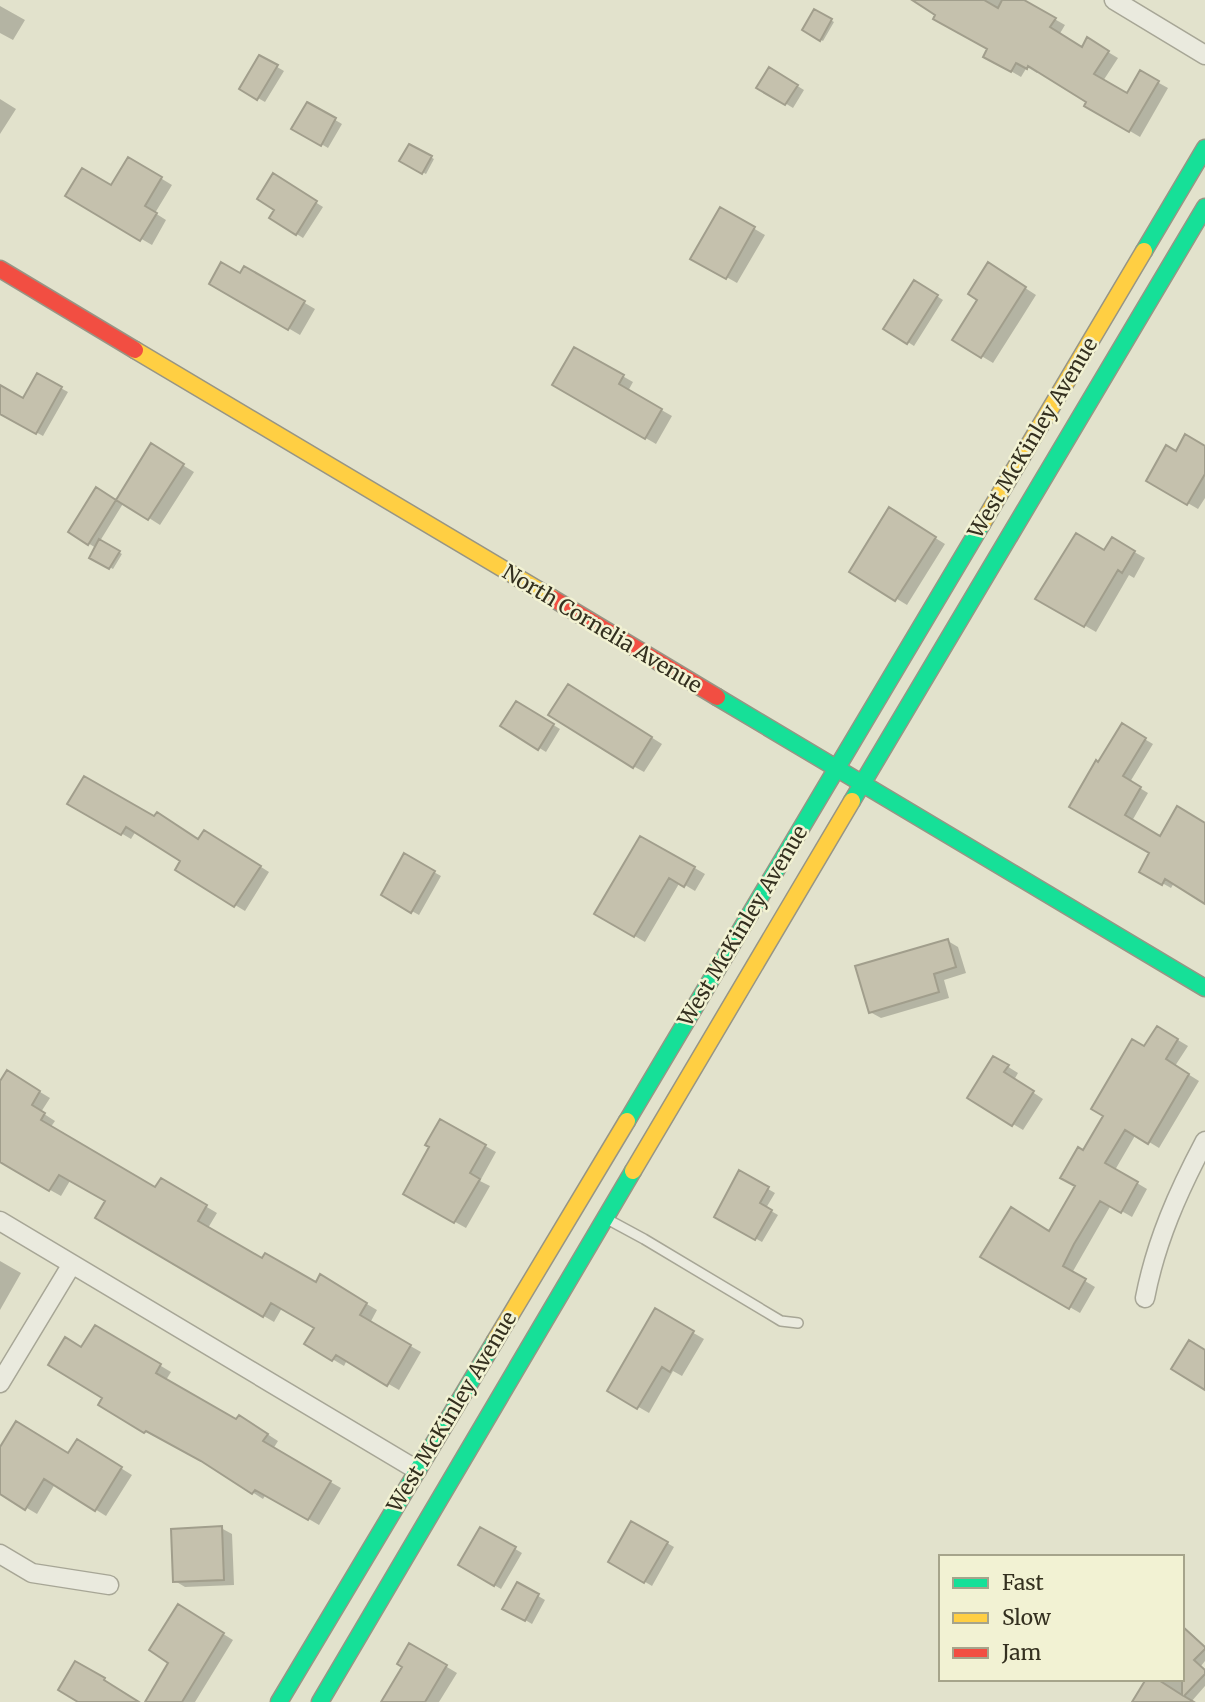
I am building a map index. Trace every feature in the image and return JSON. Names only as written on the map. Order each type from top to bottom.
[{"type":"main road","name":"West McKinley Avenue","points":[[279,1702],[1205,148]]},
{"type":"main road","name":"West McKinley Avenue","points":[[320,1702],[1205,207]]},
{"type":"main road","name":"North Cornelia Avenue","points":[[0,269],[1205,988]]},
{"type":"street","points":[[1114,0],[1205,55]]},
{"type":"street","points":[[1145,1298],[1165,1224],[1205,1141]]},
{"type":"street","points":[[0,1221],[417,1470]]},
{"type":"street","points":[[0,1383],[72,1264]]},
{"type":"street","points":[[0,1554],[32,1573],[108,1585]]},
{"type":"lane","points":[[605,1218],[781,1321],[798,1323]]},
{"type":"building","points":[[912,0],[984,0],[998,8],[1002,0],[1024,0],[1056,18],[1050,27],[1082,47],[1087,37],[1109,51],[1094,74],[1127,93],[1140,70],[1159,81],[1129,132],[1084,106],[1086,102],[1028,66],[1027,69],[1016,63],[1011,72],[983,57],[987,49],[933,19],[935,15]]},
{"type":"building","points":[[814,9],[832,19],[820,41],[802,30]]},
{"type":"building","points":[[259,55],[278,65],[257,100],[239,89]]},
{"type":"building","points":[[769,67],[798,85],[785,105],[756,88]]},
{"type":"building","points":[[307,102],[336,118],[321,146],[291,129]]},
{"type":"building","points":[[409,144],[432,156],[422,174],[399,161]]},
{"type":"building","points":[[128,157],[162,177],[145,206],[157,213],[140,241],[65,196],[82,168],[111,185]]},
{"type":"building","points":[[273,173],[317,201],[296,235],[269,218],[274,210],[257,199]]},
{"type":"building","points":[[720,207],[755,227],[726,279],[690,259]]},
{"type":"building","points":[[221,262],[240,273],[244,266],[305,301],[288,330],[209,284]]},
{"type":"building","points":[[988,262],[1026,287],[981,358],[952,340],[977,300],[968,294]]},
{"type":"building","points":[[914,280],[938,295],[907,344],[883,329]]},
{"type":"building","points":[[574,347],[624,375],[619,384],[662,409],[645,439],[552,385]]},
{"type":"building","points":[[37,373],[62,387],[36,434],[0,414],[0,385],[23,398]]},
{"type":"building","points":[[1185,434],[1205,446],[1205,474],[1187,505],[1146,481],[1166,445],[1176,451]]},
{"type":"building","points":[[151,443],[184,464],[148,520],[116,500]]},
{"type":"building","points":[[96,487],[116,500],[88,545],[68,532]]},
{"type":"building","points":[[889,507],[936,537],[895,601],[849,572]]},
{"type":"building","points":[[1076,533],[1104,550],[1112,537],[1135,551],[1122,573],[1118,570],[1084,627],[1035,599]]},
{"type":"building","points":[[99,539],[120,551],[109,569],[89,558]]},
{"type":"building","points":[[568,684],[652,737],[633,768],[548,715]]},
{"type":"building","points":[[516,701],[554,724],[538,750],[500,726]]},
{"type":"building","points":[[1122,723],[1146,738],[1123,776],[1141,787],[1125,815],[1160,836],[1177,806],[1205,823],[1205,904],[1165,879],[1162,885],[1139,872],[1149,853],[1069,807],[1096,760],[1098,762]]},
{"type":"building","points":[[84,776],[154,816],[157,812],[198,839],[204,830],[261,866],[234,907],[175,870],[180,861],[126,827],[121,835],[67,804]]},
{"type":"building","points":[[640,836],[695,867],[684,887],[669,878],[634,937],[594,914]]},
{"type":"building","points":[[404,853],[435,871],[411,913],[381,895]]},
{"type":"building","points":[[948,939],[956,967],[934,974],[939,992],[869,1013],[855,966]]},
{"type":"building","points":[[1157,1026],[1178,1039],[1166,1059],[1189,1074],[1148,1144],[1125,1130],[1105,1163],[1138,1182],[1121,1213],[1100,1201],[1074,1244],[1063,1266],[1086,1279],[1069,1309],[980,1257],[1011,1207],[1049,1231],[1075,1186],[1060,1178],[1078,1147],[1083,1150],[1103,1116],[1091,1109],[1132,1039],[1144,1046]]},
{"type":"building","points":[[993,1056],[1009,1065],[1004,1072],[1034,1091],[1012,1126],[967,1098]]},
{"type":"building","points":[[7,1070],[40,1091],[32,1105],[45,1113],[41,1120],[155,1187],[161,1178],[207,1205],[198,1221],[262,1258],[265,1253],[316,1282],[320,1274],[367,1303],[360,1315],[411,1345],[387,1386],[336,1355],[332,1361],[304,1344],[314,1328],[271,1303],[263,1317],[95,1218],[105,1201],[59,1175],[49,1191],[0,1162],[0,1081]]},
{"type":"building","points":[[440,1119],[486,1145],[470,1173],[480,1179],[454,1223],[403,1194],[429,1147],[425,1145]]},
{"type":"building","points":[[739,1170],[769,1187],[760,1203],[772,1210],[755,1240],[714,1217]]},
{"type":"building","points":[[655,1308],[694,1331],[670,1372],[662,1367],[637,1409],[607,1391]]},
{"type":"building","points":[[95,1325],[161,1364],[156,1373],[236,1419],[239,1415],[268,1434],[263,1441],[331,1481],[308,1520],[255,1490],[252,1494],[201,1461],[146,1431],[144,1433],[98,1405],[102,1398],[48,1365],[65,1337],[81,1347]]},
{"type":"building","points":[[1189,1340],[1205,1350],[1205,1390],[1171,1369]]},
{"type":"building","points":[[16,1421],[68,1453],[77,1439],[122,1467],[95,1511],[44,1479],[25,1510],[0,1494],[0,1447]]},
{"type":"building","points":[[631,1521],[668,1542],[644,1583],[608,1562]]},
{"type":"building","points":[[222,1526],[224,1580],[173,1582],[171,1529]]},
{"type":"building","points":[[480,1527],[516,1547],[494,1586],[458,1565]]},
{"type":"building","points":[[517,1582],[539,1594],[525,1621],[502,1609]]},
{"type":"building","points":[[178,1604],[224,1633],[182,1702],[145,1702],[168,1663],[149,1650]]},
{"type":"building","points":[[1184,1628],[1205,1647],[1194,1660],[1205,1670],[1205,1674],[1184,1696],[1194,1702],[1132,1702],[1145,1681],[1160,1681],[1182,1695]]},
{"type":"building","points":[[409,1643],[447,1665],[425,1702],[381,1702],[402,1667],[397,1664]]},
{"type":"building","points":[[75,1661],[139,1702],[78,1702],[58,1690]]},
{"type":"traffic: fast","points":[[1144,251],[1205,148]]},
{"type":"traffic: fast","points":[[852,801],[1205,207]]},
{"type":"traffic: fast","points":[[627,1121],[982,524]]},
{"type":"traffic: fast","points":[[717,697],[1205,988]]},
{"type":"traffic: fast","points":[[320,1702],[633,1171]]},
{"type":"traffic: fast","points":[[279,1702],[495,1341]]},
{"type":"traffic: slow","points":[[982,524],[1144,251]]},
{"type":"traffic: slow","points":[[135,350],[552,598]]},
{"type":"traffic: slow","points":[[633,1171],[852,801]]},
{"type":"traffic: slow","points":[[495,1341],[627,1121]]},
{"type":"traffic: jam","points":[[0,269],[135,350]]},
{"type":"traffic: jam","points":[[552,598],[717,697]]}]
